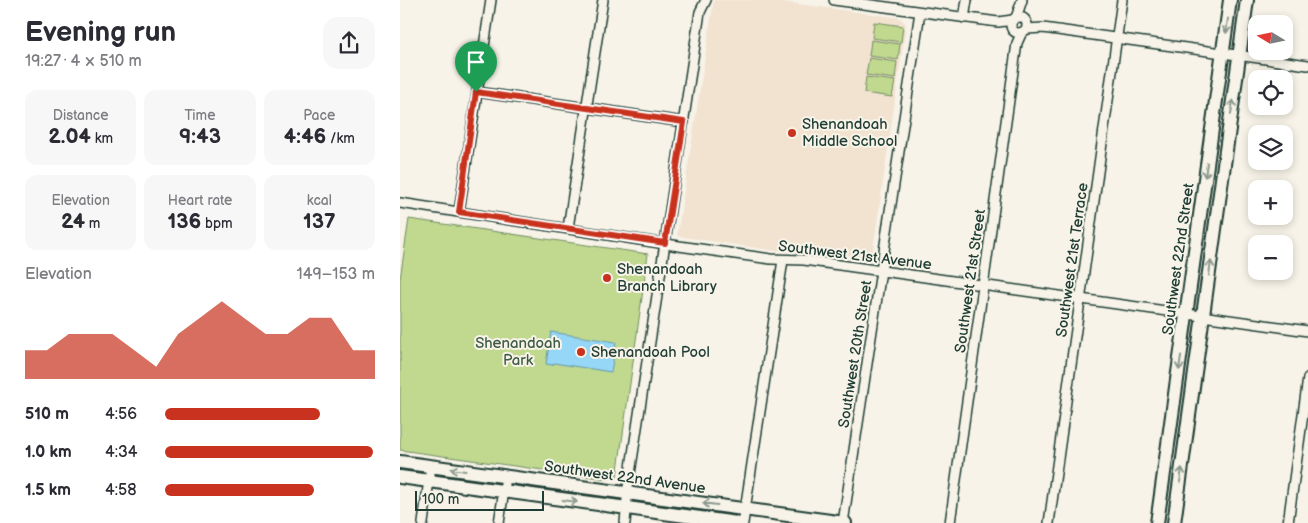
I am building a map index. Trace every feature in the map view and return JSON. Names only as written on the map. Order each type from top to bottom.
[{"type":"main road","name":"Southwest 22nd Street","points":[[1157,523],[1230,0]]},
{"type":"main road","points":[[1174,523],[1247,0]]},
{"type":"main road","name":"Southwest 22nd Avenue","points":[[400,462],[844,523]]},
{"type":"main road","name":"Southwest 22nd Avenue","points":[[400,477],[736,523]]},
{"type":"street","points":[[459,212],[490,0]]},
{"type":"street","points":[[568,228],[603,0]]},
{"type":"street","points":[[625,523],[627,494],[700,12],[699,0]]},
{"type":"street","points":[[700,12],[706,0]]},
{"type":"street","points":[[835,0],[1308,65]]},
{"type":"street","points":[[964,18],[967,0]]},
{"type":"street","name":"Southwest 21st Terrace","points":[[1049,523],[1122,0]]},
{"type":"street","name":"Southwest 21st Street","points":[[950,523],[1022,1]]},
{"type":"street","name":"Southwest 20th Street","points":[[844,523],[920,12]]},
{"type":"street","points":[[476,92],[684,122]]},
{"type":"street","name":"Southwest 21st Avenue","points":[[400,203],[783,260],[804,260],[1308,332]]},
{"type":"street","points":[[743,523],[783,260]]},
{"type":"street","points":[[1288,523],[1308,378]]},
{"type":"street","points":[[423,523],[431,466]]},
{"type":"street","points":[[499,523],[506,477]]},
{"type":"shaded area","name":"Shenandoah Middle School","points":[[714,0],[769,0],[900,18],[906,24],[873,250],[867,257],[790,248],[777,251],[677,236]]},
{"type":"green space","points":[[874,22],[903,26],[901,42],[872,38]]},
{"type":"green space","points":[[871,40],[900,44],[898,60],[869,56]]},
{"type":"green space","points":[[869,58],[897,62],[895,79],[866,75]]},
{"type":"green space","points":[[866,77],[895,81],[892,97],[864,93]]},
{"type":"green space","name":"Shenandoah Park","points":[[409,219],[648,254],[617,477],[607,479],[400,450],[400,279]]},
{"type":"water","name":"Shenandoah Pool","points":[[551,332],[616,342],[611,372],[554,363],[553,365],[546,364]]},
{"type":"place","name":"Shenandoah Middle School","points":[[792,133]]},
{"type":"place","name":"Shenandoah Branch Library","points":[[607,278]]},
{"type":"place","name":"Shenandoah Pool","points":[[581,352]]},
{"type":"route","points":[[476,92],[684,122],[665,243],[459,212],[476,92]]}]
